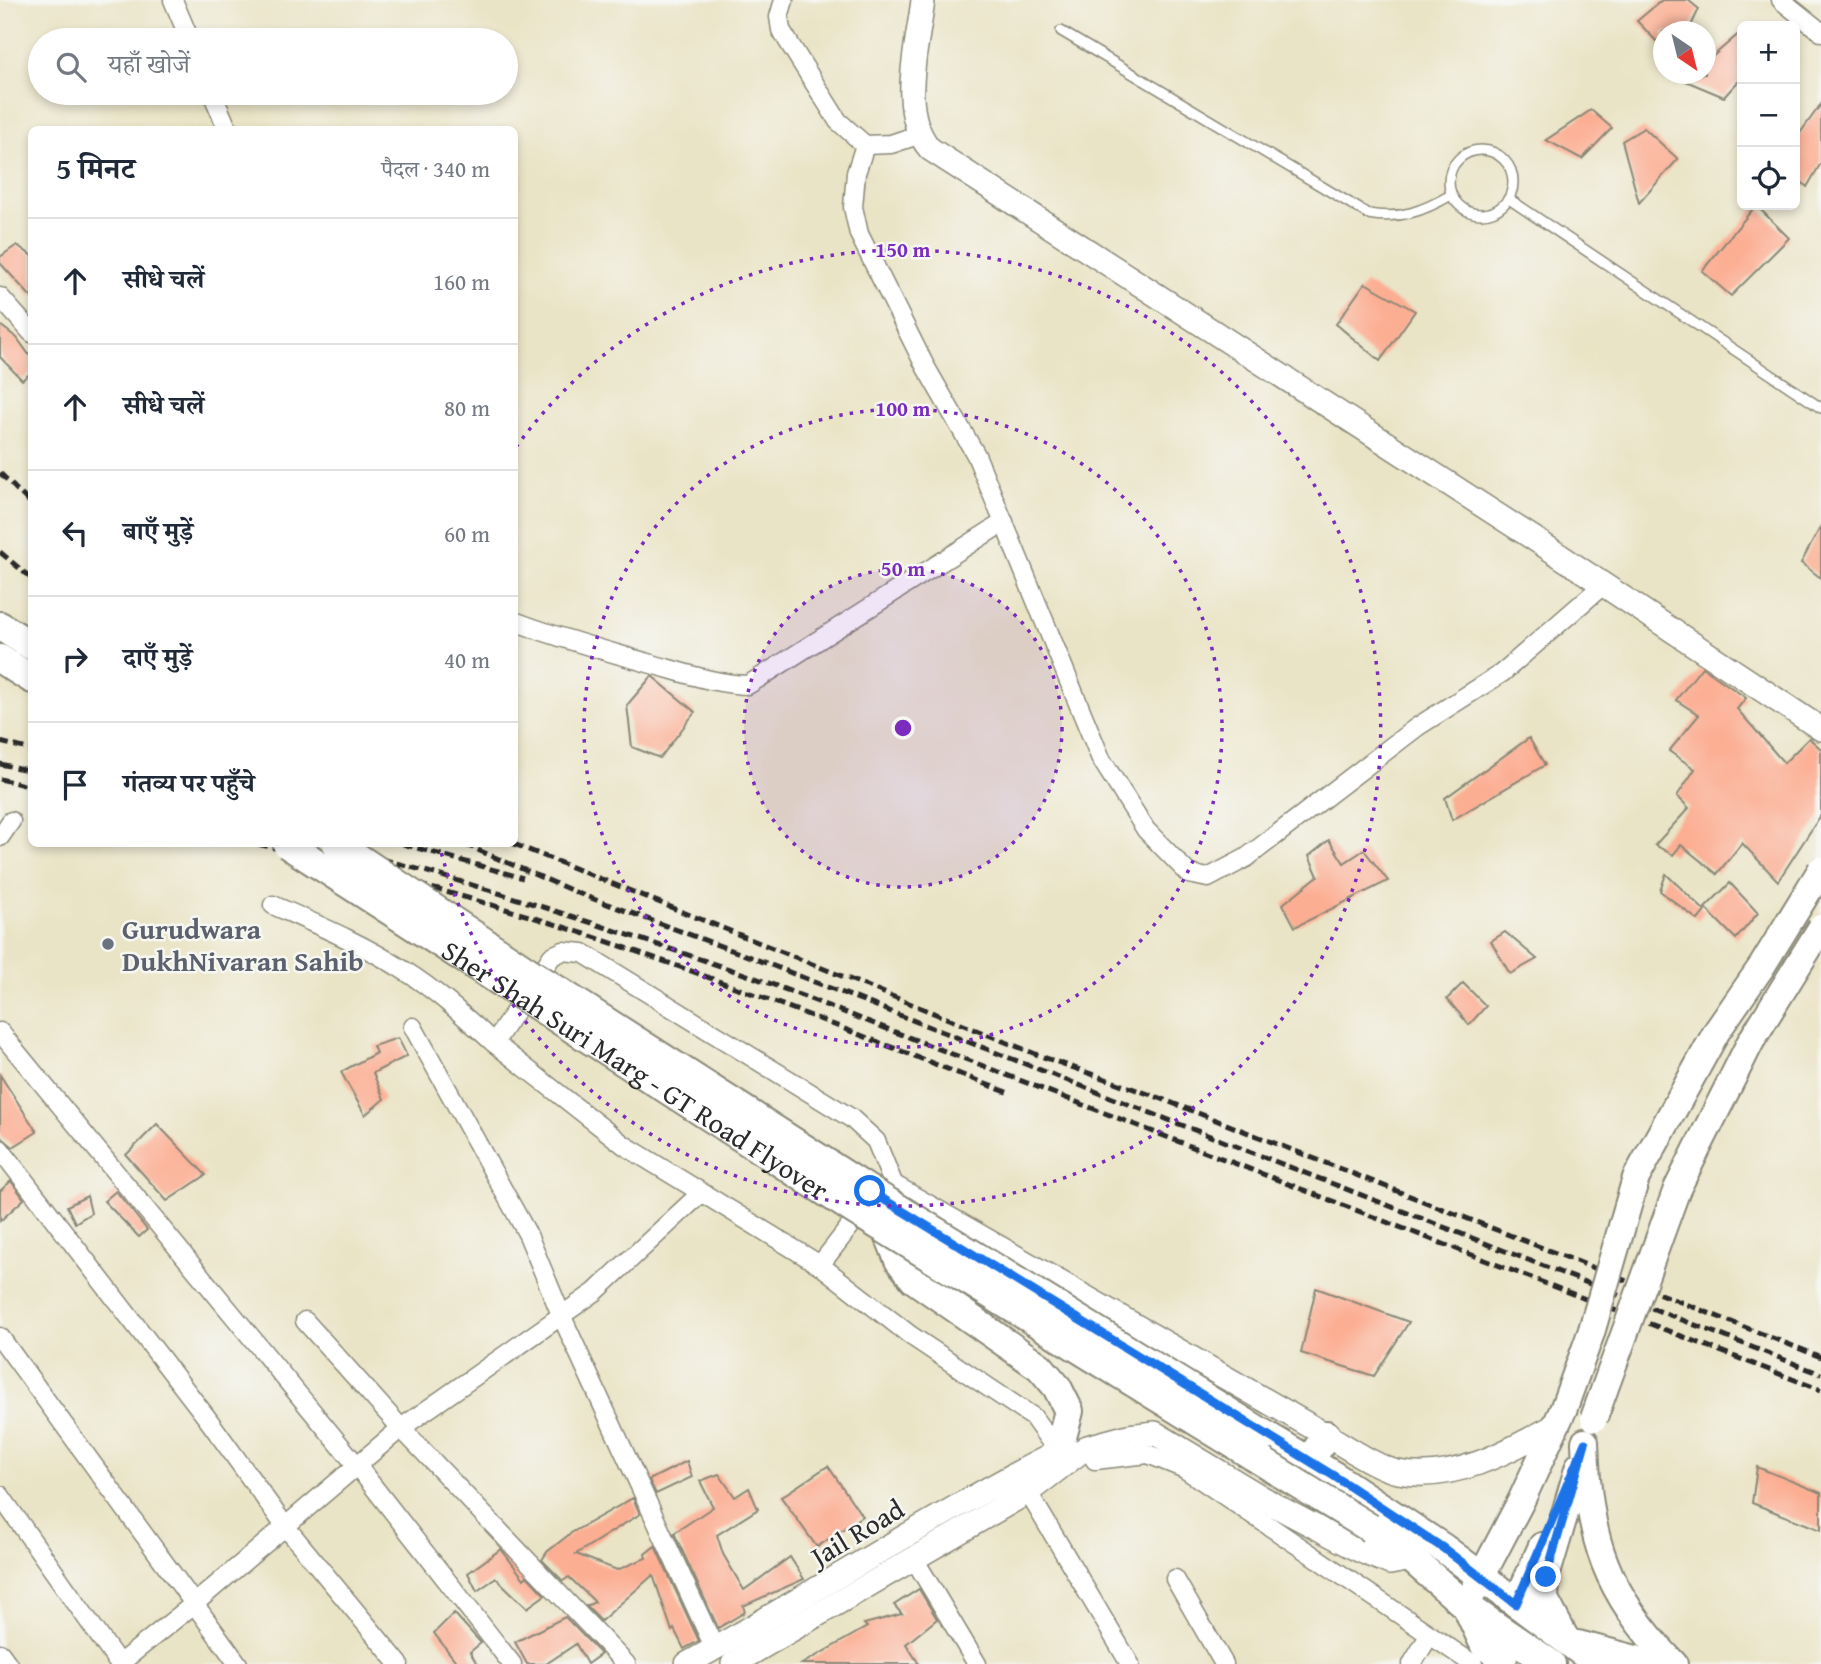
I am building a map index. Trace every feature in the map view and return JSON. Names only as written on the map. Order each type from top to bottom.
[{"type":"main road","points":[[0,626],[28,644]]},
{"type":"main road","points":[[0,659],[28,676]]},
{"type":"main road","name":"Sher Shah Suri Marg - GT Road Flyover","points":[[292,847],[887,1230],[1356,1518],[1412,1559],[1466,1606]]},
{"type":"main road","name":"Sher Shah Suri Marg - GT Road Flyover","points":[[342,847],[535,976],[881,1198],[1310,1461],[1443,1548],[1516,1604],[1560,1653]]},
{"type":"main road","points":[[1466,1606],[1556,1425],[1591,1334],[1636,1178],[1717,1031],[1762,966],[1821,870]]},
{"type":"main road","points":[[1516,1604],[1585,1445],[1683,1177],[1751,1041],[1821,928]]},
{"type":"main road","points":[[887,1230],[899,1260],[914,1279],[1040,1367],[1057,1387],[1069,1411],[1062,1439]]},
{"type":"main road","points":[[1310,1461],[1326,1435]]},
{"type":"main road","points":[[1560,1653],[1545,1599],[1546,1577],[1585,1445]]},
{"type":"main road","points":[[1585,1445],[1588,1503],[1604,1565],[1628,1609],[1674,1664]]},
{"type":"main road","points":[[1466,1606],[1560,1653],[1598,1664]]},
{"type":"main road","points":[[1466,1606],[1485,1646],[1508,1660]]},
{"type":"main road","points":[[1560,1653],[1651,1664]]},
{"type":"street","points":[[173,0],[185,28]]},
{"type":"street","points":[[784,0],[779,17],[781,30],[838,121],[865,145],[891,145],[918,135]]},
{"type":"street","points":[[923,0],[912,97],[918,135],[930,149],[1821,729]]},
{"type":"street","points":[[1781,0],[1821,32]]},
{"type":"street","points":[[217,105],[226,126]]},
{"type":"street","points":[[865,145],[856,173],[853,207],[859,234],[925,366],[976,455],[1101,758],[1146,830],[1189,874],[1199,877],[1222,873],[1246,858],[1417,727],[1502,673],[1603,585]]},
{"type":"street","points":[[0,298],[28,329]]},
{"type":"street","points":[[518,623],[546,634],[693,676],[728,685],[748,685],[1004,522]]},
{"type":"street","points":[[0,837],[11,821]]},
{"type":"street","points":[[273,905],[351,940],[406,972],[451,1004],[494,1043],[624,1145],[700,1194],[820,1265],[910,1335],[1062,1439],[1087,1447],[1128,1436],[1155,1433],[1276,1506],[1361,1551],[1390,1563],[1412,1559]]},
{"type":"street","points":[[494,1043],[552,956],[563,951],[583,953],[857,1122],[876,1141],[886,1190],[1396,1472],[1436,1476],[1510,1450],[1556,1425]]},
{"type":"street","points":[[413,1027],[528,1235],[562,1317],[715,1649]]},
{"type":"street","points":[[0,1032],[358,1467],[512,1664]]},
{"type":"street","points":[[0,1149],[206,1418],[285,1526],[399,1664]]},
{"type":"street","points":[[820,1265],[886,1190]]},
{"type":"street","points":[[0,1495],[119,1664],[358,1467],[401,1428],[595,1292],[700,1194]]},
{"type":"street","points":[[305,1321],[401,1428],[626,1664]]},
{"type":"street","points":[[0,1337],[238,1664]]},
{"type":"street","name":"Jail Road","points":[[687,1664],[788,1608],[1062,1439]]},
{"type":"street","points":[[1087,1447],[1095,1460],[1148,1454],[1185,1469],[1473,1664]]},
{"type":"street","name":"Jail Road","points":[[733,1664],[1028,1492],[1087,1447]]},
{"type":"street","points":[[1028,1492],[1130,1664]]},
{"type":"street","points":[[914,1557],[977,1664]]},
{"type":"street","points":[[1175,1579],[1224,1664]]},
{"type":"street","points":[[1412,1664],[1429,1636]]},
{"type":"street","points":[[0,1653],[8,1664]]},
{"type":"lane","points":[[1061,31],[1368,214],[1385,217],[1407,215],[1451,195]]},
{"type":"lane","points":[[1489,151],[1498,155],[1511,170],[1514,180],[1508,199],[1493,212],[1474,214],[1464,210],[1451,195],[1450,175],[1460,158],[1469,153],[1489,151]]},
{"type":"lane","points":[[1508,199],[1821,408]]},
{"type":"building","points":[[1662,0],[1688,0],[1699,9],[1693,21],[1653,21],[1653,38],[1637,21]]},
{"type":"building","points":[[1737,35],[1737,83],[1724,97],[1693,84],[1716,84],[1716,53]]},
{"type":"building","points":[[1821,104],[1821,163],[1807,187],[1800,181],[1800,133]]},
{"type":"building","points":[[1591,110],[1612,128],[1582,159],[1546,140]]},
{"type":"building","points":[[1644,128],[1678,159],[1639,203],[1622,141]]},
{"type":"building","points":[[1752,210],[1761,210],[1789,238],[1731,296],[1702,271]]},
{"type":"building","points":[[17,245],[28,253],[28,294],[0,263],[0,257]]},
{"type":"building","points":[[1365,283],[1415,311],[1380,361],[1336,324]]},
{"type":"building","points":[[0,325],[17,338],[28,353],[28,375],[22,380],[0,357]]},
{"type":"building","points":[[1821,526],[1821,578],[1801,563]]},
{"type":"building","points":[[1702,667],[1746,698],[1737,709],[1784,763],[1809,738],[1821,749],[1821,815],[1778,881],[1742,843],[1717,874],[1681,845],[1673,855],[1655,845],[1689,808],[1677,796],[1695,769],[1669,751],[1699,715],[1676,700]]},
{"type":"building","points":[[652,676],[695,712],[660,758],[632,747],[627,705]]},
{"type":"building","points":[[1529,738],[1545,765],[1452,820],[1445,798]]},
{"type":"building","points":[[1329,840],[1344,863],[1364,850],[1388,881],[1295,927],[1283,904],[1318,876],[1309,856]]},
{"type":"building","points":[[1666,874],[1705,911],[1698,920],[1660,891]]},
{"type":"building","points":[[1730,883],[1758,913],[1736,939],[1705,908]]},
{"type":"building","points":[[1505,932],[1537,959],[1510,974],[1491,941]]},
{"type":"building","points":[[1463,983],[1486,1006],[1469,1025],[1447,999]]},
{"type":"building","points":[[398,1038],[407,1056],[373,1073],[384,1099],[365,1115],[341,1072],[376,1053],[373,1046]]},
{"type":"building","points":[[0,1075],[37,1132],[13,1147],[0,1136]]},
{"type":"building","points":[[157,1124],[206,1175],[167,1201],[126,1155]]},
{"type":"building","points":[[11,1181],[24,1199],[0,1221],[0,1191]]},
{"type":"building","points":[[116,1191],[147,1230],[139,1237],[104,1201]]},
{"type":"building","points":[[87,1196],[91,1213],[75,1223],[67,1206]]},
{"type":"building","points":[[1316,1288],[1409,1322],[1374,1376],[1301,1353]]},
{"type":"building","points":[[687,1461],[692,1477],[656,1494],[649,1480]]},
{"type":"building","points":[[828,1466],[862,1516],[817,1547],[781,1497]]},
{"type":"building","points":[[1757,1467],[1821,1493],[1821,1530],[1752,1503]]},
{"type":"building","points":[[719,1474],[735,1497],[749,1488],[758,1509],[717,1535],[723,1554],[744,1590],[790,1557],[804,1579],[743,1606],[745,1612],[718,1628],[674,1533],[713,1507],[700,1481]]},
{"type":"building","points":[[633,1498],[640,1514],[576,1554],[617,1570],[646,1558],[645,1554],[655,1546],[699,1641],[684,1649],[674,1629],[672,1631],[653,1575],[601,1621],[586,1606],[595,1602],[569,1577],[563,1581],[542,1560],[547,1552],[571,1533]]},
{"type":"building","points":[[501,1549],[524,1579],[527,1576],[545,1595],[527,1608],[496,1578],[477,1591],[468,1573]]},
{"type":"building","points":[[919,1589],[937,1619],[906,1644],[919,1664],[802,1664],[867,1627],[864,1624],[902,1614],[894,1605]]},
{"type":"building","points":[[454,1613],[481,1643],[470,1652],[477,1664],[458,1664],[434,1633]]},
{"type":"building","points":[[565,1617],[601,1654],[587,1664],[576,1644],[546,1664],[527,1664],[515,1642]]},
{"type":"railway","points":[[0,473],[28,501]]},
{"type":"railway","points":[[0,552],[28,576]]},
{"type":"railway","points":[[0,742],[28,749]]},
{"type":"railway","points":[[0,764],[28,770]]},
{"type":"railway","points":[[0,779],[28,786]]},
{"type":"railway","points":[[518,846],[1043,1057],[1157,1097],[1821,1357]]},
{"type":"railway","points":[[270,847],[459,896],[579,932],[741,990],[1009,1093]]},
{"type":"railway","points":[[336,847],[486,889],[753,977],[1821,1390]]},
{"type":"railway","points":[[414,847],[523,878]]},
{"type":"railway","points":[[471,847],[580,894],[753,958],[1821,1374]]},
{"type":"place","name":"Gurudwara DukhNivaran Sahib","points":[[108,944]]},
{"type":"route","points":[[870,1191],[1334,1476],[1443,1548],[1516,1604],[1585,1443],[1546,1577]]}]
